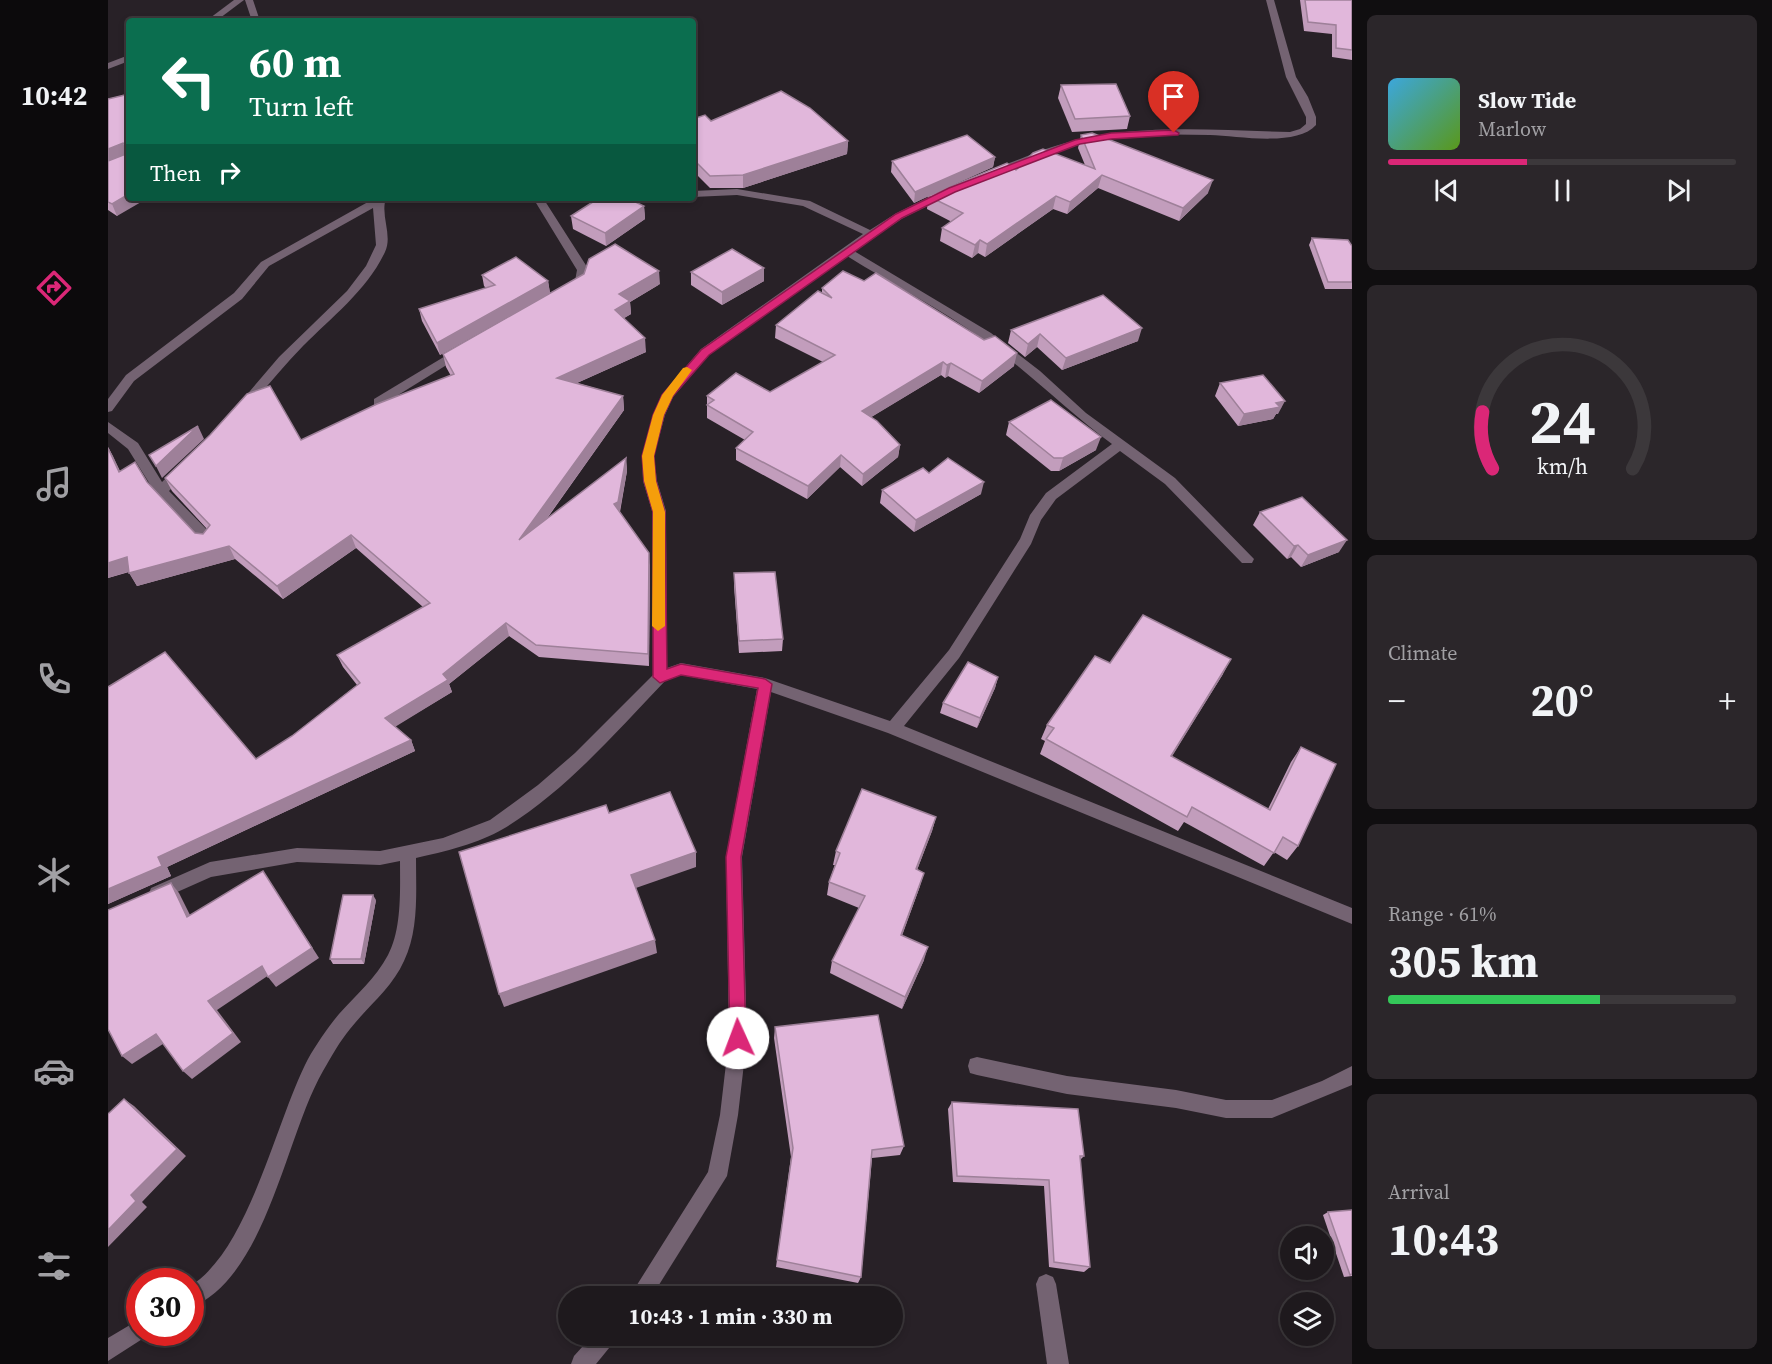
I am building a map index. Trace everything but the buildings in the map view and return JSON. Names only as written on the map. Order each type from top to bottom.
[{"type":"street","points":[[214,18],[240,0]]},
{"type":"street","points":[[249,0],[255,18]]},
{"type":"street","points":[[985,177],[1078,142],[1111,136],[1151,132],[1290,135],[1304,131],[1311,125],[1311,117],[1291,77],[1270,0]]},
{"type":"street","points":[[108,66],[126,59]]},
{"type":"street","points":[[660,677],[659,512],[650,481],[648,456],[658,415],[668,395],[705,352],[871,234],[899,216],[952,190]]},
{"type":"street","points":[[696,194],[737,192],[806,203],[871,234]]},
{"type":"street","points":[[108,408],[130,378],[238,296],[265,264],[376,201]]},
{"type":"street","points":[[237,414],[290,352],[336,310],[382,249],[378,220],[380,201]]},
{"type":"street","points":[[540,201],[583,270],[580,283],[564,294]]},
{"type":"street","points":[[847,252],[987,336],[1036,374],[1082,416],[1170,481],[1247,560]]},
{"type":"street","points":[[378,402],[471,345]]},
{"type":"street","points":[[108,426],[133,446],[160,491],[208,540]]},
{"type":"street","points":[[893,728],[954,654],[1026,540],[1035,518],[1051,496],[1121,444]]},
{"type":"street","points":[[160,491],[194,459]]},
{"type":"street","points":[[139,901],[210,870],[297,855],[380,858],[443,845],[496,825],[581,758],[660,677],[681,669],[765,684],[893,728],[1352,916]]},
{"type":"street","points":[[646,1286],[717,1176],[729,1115],[738,1038],[734,857],[765,684]]},
{"type":"street","points":[[204,1290],[231,1262],[259,1205],[315,1066],[344,1022],[369,996],[397,958],[408,912],[408,852]]},
{"type":"street","points":[[977,1066],[1067,1085],[1176,1099],[1226,1109],[1272,1108],[1327,1088],[1352,1075]]},
{"type":"street","points":[[1046,1284],[1058,1364]]},
{"type":"street","points":[[108,1350],[126,1338]]},
{"type":"street","points":[[582,1364],[598,1346]]},
{"type":"slow traffic","points":[[658,626],[659,512],[650,481],[648,456],[658,415],[668,395],[687,370]]},
{"type":"route","points":[[738,1038],[734,857],[765,684],[681,669],[660,677],[659,512],[650,481],[648,456],[658,415],[668,395],[690,366],[705,352],[899,216],[952,190],[1078,142],[1151,132],[1174,133]]}]
